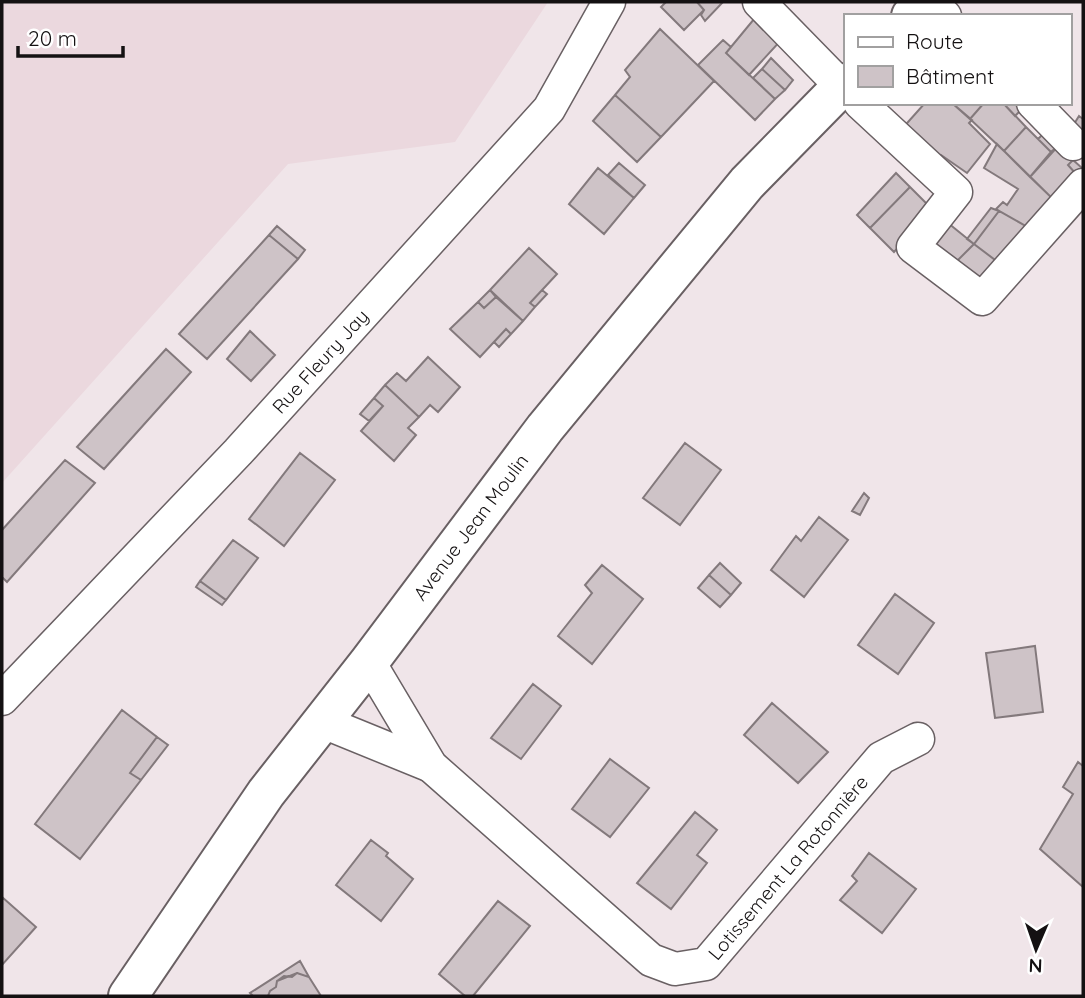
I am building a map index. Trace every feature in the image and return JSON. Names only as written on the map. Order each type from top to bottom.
[{"type":"main road","name":"Avenue Jean Moulin","points":[[128,996],[266,793],[571,396],[747,183],[844,95]]},
{"type":"street","name":"Rue Fleury Jay","points":[[2,699],[247,442],[549,109],[610,2]]},
{"type":"street","points":[[759,2],[844,87]]},
{"type":"street","points":[[863,105],[956,192],[913,247],[982,299],[1083,185]]},
{"type":"street","points":[[1035,105],[1073,144]]},
{"type":"street","name":"Lotissement La Rotonnière","points":[[369,662],[431,766],[651,960],[675,969],[706,964],[881,758],[918,738]]},
{"type":"street","name":"Lotissement La Rotonnière","points":[[323,722],[431,766]]},
{"type":"shaded area","points":[[2,2],[548,2],[455,142],[288,164],[2,483]]},
{"type":"building","points":[[666,2],[697,2],[704,10],[684,30],[661,7]]},
{"type":"building","points":[[697,2],[723,2],[705,21],[701,15],[704,10]]},
{"type":"building","points":[[759,13],[783,38],[749,75],[726,53]]},
{"type":"building","points":[[660,29],[714,81],[661,137],[615,95],[630,77],[625,70]]},
{"type":"building","points":[[723,40],[731,47],[726,53],[775,99],[755,120],[698,65]]},
{"type":"building","points":[[771,58],[793,80],[785,90],[762,69]]},
{"type":"building","points":[[762,69],[785,90],[775,99],[753,78]]},
{"type":"building","points":[[615,95],[661,137],[637,162],[593,121]]},
{"type":"building","points":[[923,105],[954,105],[972,120],[969,123],[990,144],[967,173],[941,155],[934,162],[900,131]]},
{"type":"building","points":[[954,105],[982,105],[970,119]]},
{"type":"building","points":[[982,105],[1005,105],[1026,127],[1004,151],[970,119]]},
{"type":"building","points":[[1005,105],[1016,105],[1021,110],[1015,116]]},
{"type":"building","points":[[1079,116],[1083,119],[1083,139],[1071,129]]},
{"type":"building","points":[[1026,127],[1051,152],[1030,177],[1004,151]]},
{"type":"building","points":[[1044,133],[1059,145],[1051,152],[1038,139]]},
{"type":"building","points":[[997,144],[1055,201],[1031,229],[996,209],[1003,202],[1007,205],[1018,189],[984,168]]},
{"type":"building","points":[[1059,145],[1073,160],[1068,165],[1076,174],[1055,201],[1030,177]]},
{"type":"building","points":[[1073,160],[1082,168],[1076,174],[1068,165]]},
{"type":"building","points":[[619,163],[645,185],[634,198],[608,175]]},
{"type":"building","points":[[598,168],[634,198],[604,234],[569,204]]},
{"type":"building","points":[[896,173],[910,187],[870,228],[857,215]]},
{"type":"building","points":[[910,187],[933,210],[894,252],[870,228]]},
{"type":"building","points":[[991,208],[999,211],[974,244],[967,239]]},
{"type":"building","points":[[999,211],[1031,229],[1003,266],[974,244]]},
{"type":"building","points":[[948,223],[974,244],[954,264],[927,244]]},
{"type":"building","points":[[277,226],[305,250],[298,259],[269,235]]},
{"type":"building","points":[[269,235],[298,259],[207,359],[179,334]]},
{"type":"building","points":[[974,244],[1003,266],[985,288],[954,264]]},
{"type":"building","points":[[529,248],[557,274],[530,303],[535,307],[523,321],[490,290]]},
{"type":"building","points":[[490,290],[496,297],[484,308],[478,302]]},
{"type":"building","points":[[542,290],[547,294],[535,307],[530,303]]},
{"type":"building","points":[[496,297],[523,321],[511,334],[506,329],[480,357],[450,329],[478,302],[484,308]]},
{"type":"building","points":[[506,329],[511,334],[499,347],[494,342]]},
{"type":"building","points":[[250,331],[275,355],[251,381],[227,359]]},
{"type":"building","points":[[166,349],[191,372],[104,469],[77,447]]},
{"type":"building","points":[[428,357],[460,387],[438,412],[430,405],[419,417],[385,385],[397,373],[406,381]]},
{"type":"building","points":[[385,385],[419,417],[408,428],[416,435],[394,461],[361,431],[383,406],[374,398]]},
{"type":"building","points":[[374,398],[383,406],[369,421],[360,414]]},
{"type":"building","points":[[685,443],[721,470],[680,525],[643,498]]},
{"type":"building","points":[[300,453],[335,480],[284,546],[249,519]]},
{"type":"building","points":[[65,460],[95,483],[7,582],[2,577],[2,530]]},
{"type":"building","points":[[864,493],[869,498],[860,515],[852,511]]},
{"type":"building","points":[[819,517],[848,540],[804,597],[771,570],[796,536],[801,541]]},
{"type":"building","points":[[233,540],[258,558],[226,600],[200,581]]},
{"type":"building","points":[[720,563],[741,583],[731,595],[709,575]]},
{"type":"building","points":[[602,565],[643,599],[592,664],[558,636],[592,593],[585,585]]},
{"type":"building","points":[[709,575],[731,595],[720,607],[698,588]]},
{"type":"building","points":[[200,581],[226,600],[222,605],[196,587]]},
{"type":"building","points":[[895,594],[934,623],[898,674],[858,645]]},
{"type":"building","points":[[1035,646],[1043,712],[995,718],[986,653]]},
{"type":"building","points":[[533,684],[561,706],[521,759],[491,738]]},
{"type":"building","points":[[772,703],[828,752],[798,783],[744,735]]},
{"type":"building","points":[[122,710],[157,737],[130,773],[141,780],[80,859],[35,824]]},
{"type":"building","points":[[157,737],[168,745],[141,780],[130,773]]},
{"type":"building","points":[[610,759],[649,788],[610,837],[572,809]]},
{"type":"building","points":[[1078,762],[1083,766],[1083,887],[1040,849],[1073,794],[1063,787]]},
{"type":"building","points":[[695,812],[717,830],[697,855],[707,863],[671,909],[637,883]]},
{"type":"building","points":[[371,840],[413,879],[381,921],[336,885]]},
{"type":"building","points":[[869,853],[916,889],[882,933],[840,900],[857,881],[852,876]]},
{"type":"building","points":[[2,897],[36,927],[2,965]]},
{"type":"building","points":[[498,901],[530,926],[473,996],[465,996],[439,974]]},
{"type":"building","points":[[300,961],[309,977],[297,973],[292,977],[284,976],[277,981],[276,987],[268,996],[253,996],[250,993]]},
{"type":"building","points":[[297,973],[309,977],[321,996],[268,996],[276,987],[277,981]]}]
